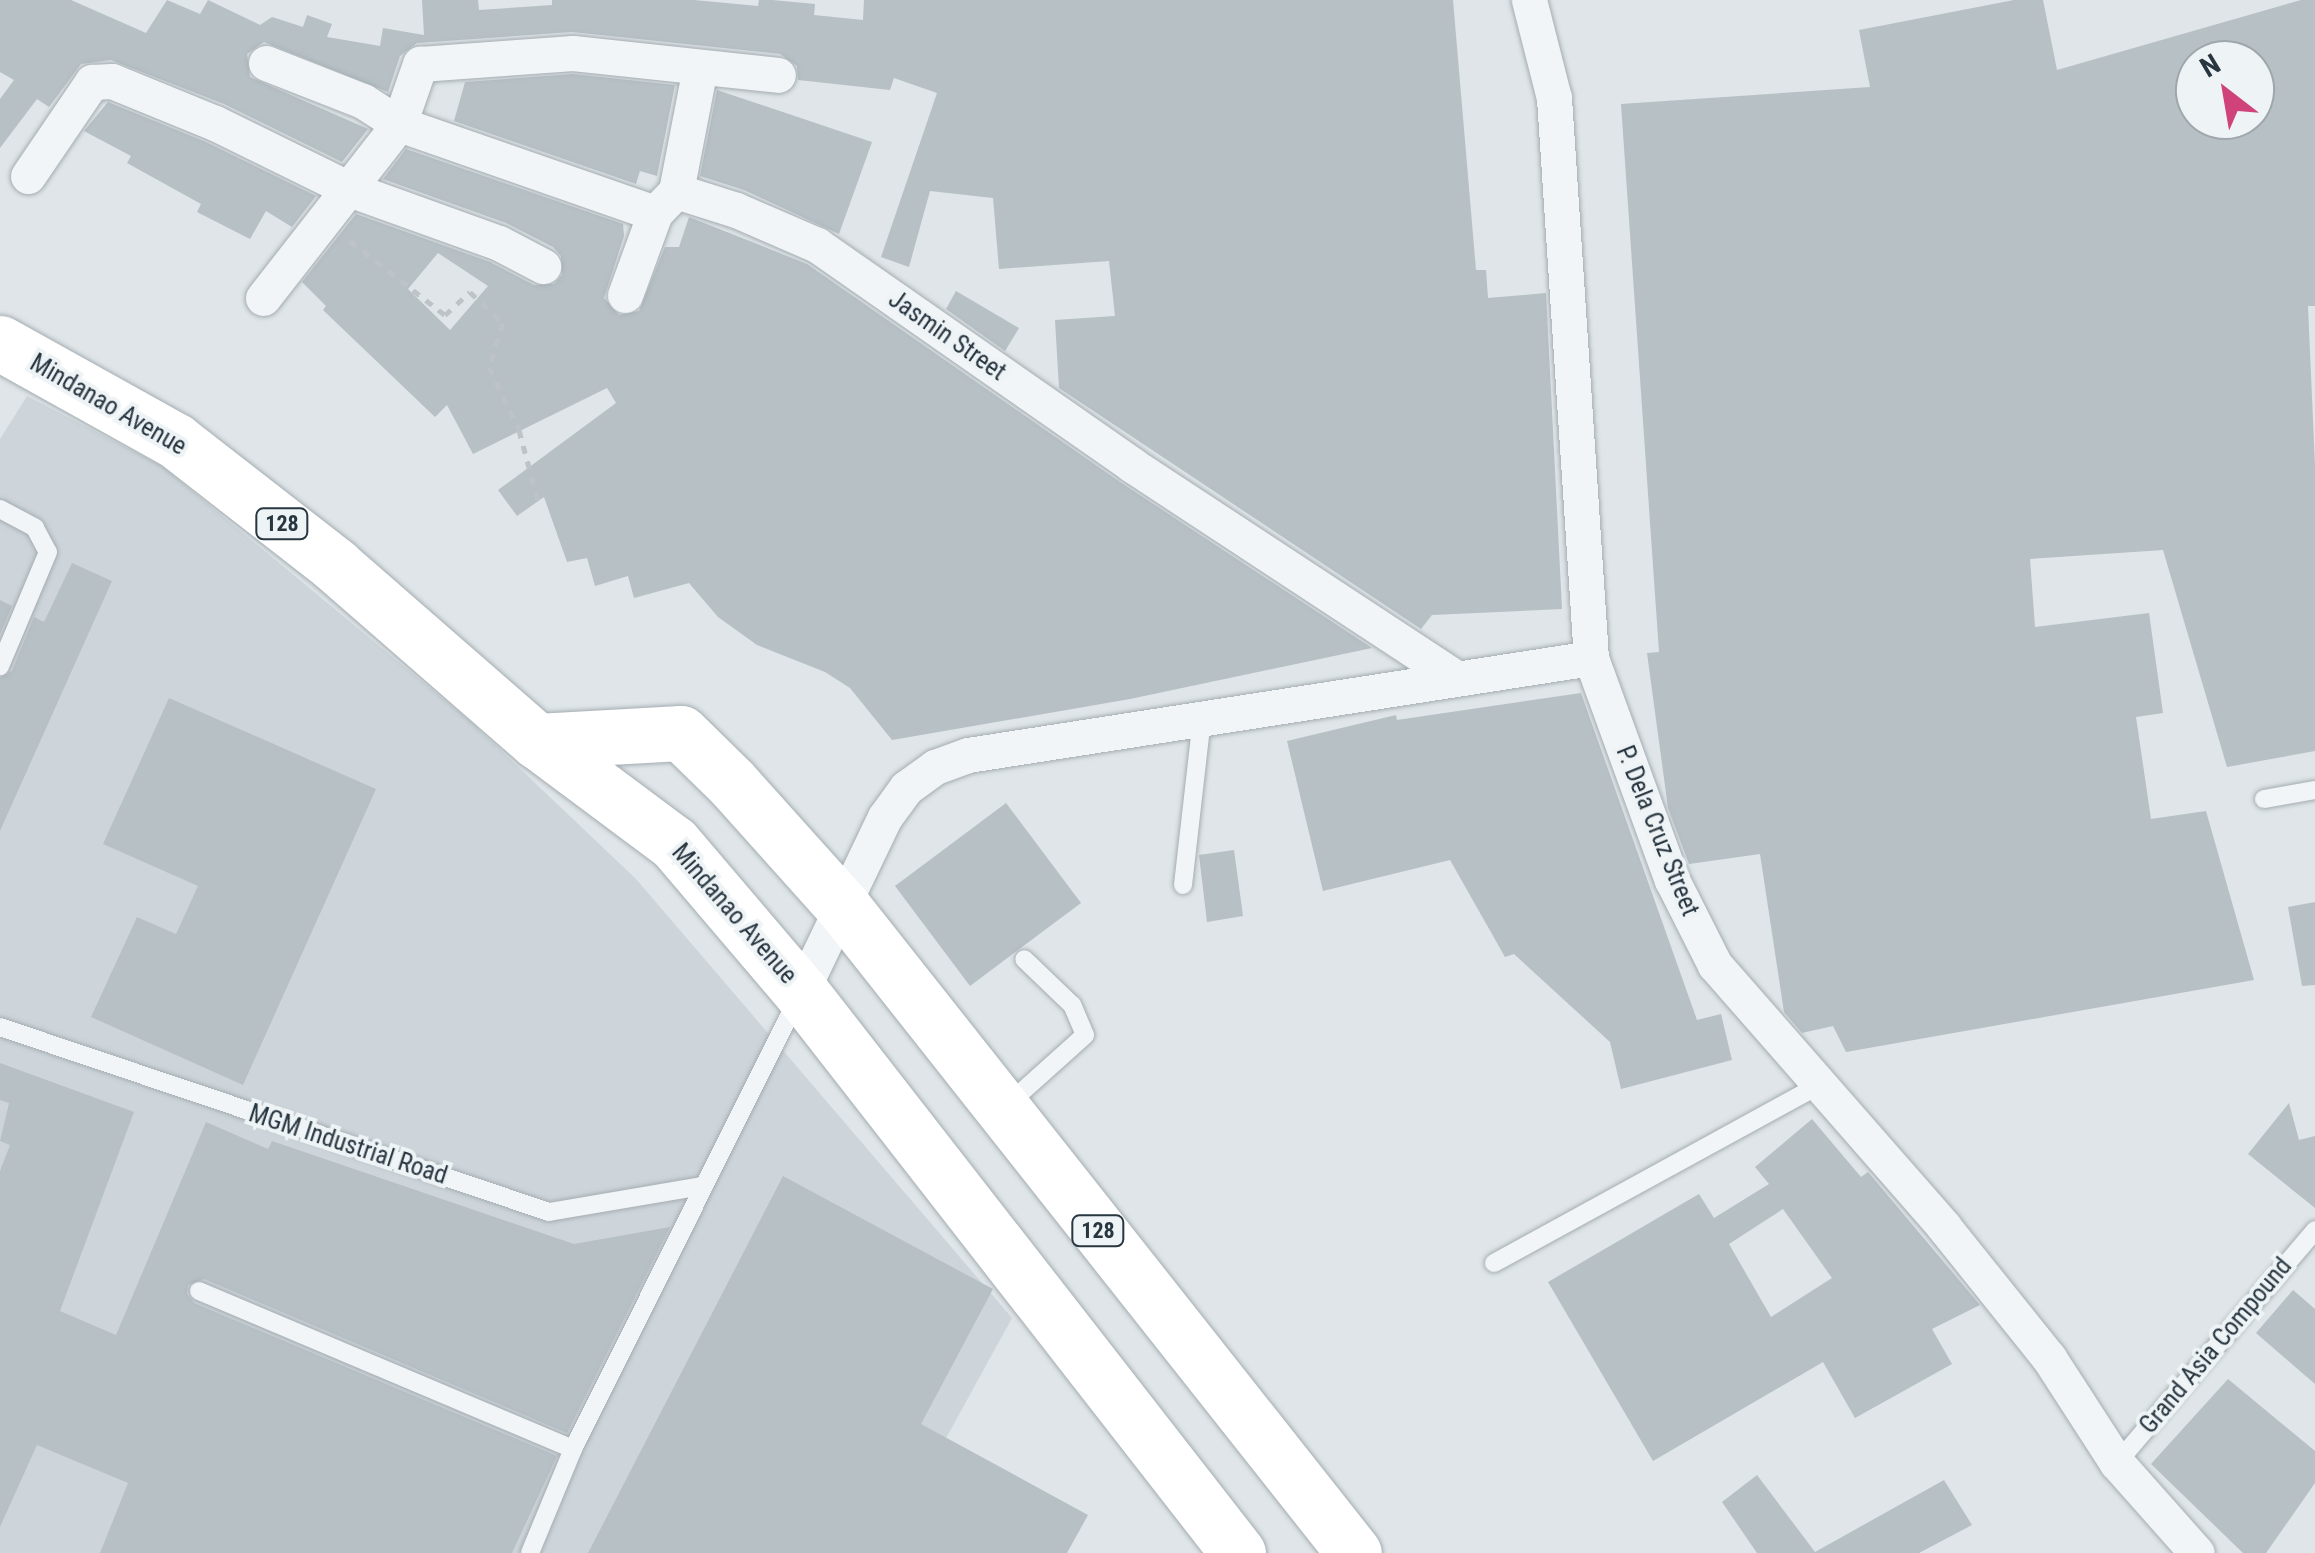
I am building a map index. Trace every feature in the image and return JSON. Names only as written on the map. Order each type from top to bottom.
[{"type":"main road","name":"Mindanao Avenue","points":[[0,343],[176,441],[335,565],[538,740],[674,843],[801,992],[1238,1553]]},
{"type":"main road","name":"128","points":[[538,740],[681,734],[732,783],[844,908],[1354,1553]]},
{"type":"main road","points":[[1077,1346],[1147,1292]]},
{"type":"street","name":"P. Dela Cruz Street","points":[[1529,0],[1554,98],[1591,658],[1672,880],[1714,964],[1944,1227],[2048,1358],[2117,1463],[2196,1553]]},
{"type":"street","points":[[263,298],[399,124],[420,64],[573,53],[778,75]]},
{"type":"street","name":"Jasmin Street","points":[[266,62],[363,101],[399,124],[666,202],[736,210],[818,245],[1132,465],[1455,677]]},
{"type":"street","points":[[626,294],[666,202],[700,68]]},
{"type":"street","points":[[28,176],[92,82],[112,80],[216,123],[349,188],[499,243],[543,266]]},
{"type":"street","points":[[801,992],[885,817],[906,788],[934,766],[968,754],[1591,658]]},
{"type":"lane","points":[[0,508],[35,528],[48,552],[0,666]]},
{"type":"lane","points":[[1182,884],[1202,717]]},
{"type":"lane","points":[[2264,800],[2315,790]]},
{"type":"lane","points":[[1002,1110],[1085,1035],[1072,1005],[1024,960]]},
{"type":"lane","points":[[530,1553],[573,1449],[801,992]]},
{"type":"lane","name":"MGM Industrial Road","points":[[0,1027],[549,1212],[703,1186]]},
{"type":"lane","points":[[1494,1263],[1818,1085]]},
{"type":"lane","name":"Grand Asia Compound","points":[[2117,1463],[2315,1230]]},
{"type":"lane","points":[[199,1292],[573,1449]]},
{"type":"path","points":[[321,224],[366,250],[445,315],[470,292],[504,323],[489,368],[519,430],[538,501]]},
{"type":"shaded area","points":[[27,396],[162,466],[471,722],[636,879],[1012,1318],[883,1553],[0,1553],[0,439]]},
{"type":"building","points":[[0,0],[71,0],[146,33],[167,0],[200,14],[208,0],[260,25],[272,17],[303,27],[307,15],[332,24],[327,37],[380,46],[383,28],[424,35],[422,0],[478,0],[479,10],[552,5],[552,0],[694,0],[758,6],[759,0],[772,0],[815,4],[814,15],[863,20],[864,0],[1453,0],[1476,270],[1486,270],[1488,298],[1546,293],[1562,609],[1432,615],[1421,629],[1059,388],[1055,320],[1115,316],[1109,261],[999,269],[993,198],[930,191],[909,267],[881,257],[937,93],[894,78],[890,90],[798,80],[797,66],[780,54],[572,32],[417,43],[400,56],[388,92],[264,42],[247,54],[250,77],[368,129],[342,162],[224,104],[111,60],[81,64],[49,107],[37,99],[0,148],[0,99],[14,80],[0,72]]},
{"type":"building","points":[[2014,0],[2043,0],[2057,70],[2301,0],[2315,0],[2315,306],[2308,306],[2315,466],[2315,751],[2227,767],[2163,550],[2030,559],[2035,627],[2149,613],[2163,713],[2136,717],[2151,819],[2206,811],[2254,980],[1846,1052],[1833,1026],[1802,1033],[1784,1012],[1760,854],[1689,864],[1668,808],[1647,653],[1659,652],[1621,104],[1870,87],[1859,30]]},
{"type":"building","points":[[573,74],[675,85],[657,176],[640,171],[636,184],[454,121],[465,82]]},
{"type":"building","points":[[717,90],[872,142],[839,234],[744,190],[700,176]]},
{"type":"building","points":[[108,102],[206,142],[316,196],[292,227],[266,211],[250,239],[197,212],[201,204],[127,163],[131,156],[84,131]]},
{"type":"building","points":[[406,149],[623,224],[624,236],[604,298],[619,315],[639,311],[665,247],[679,247],[689,217],[807,264],[1120,482],[1372,648],[1130,699],[892,740],[850,688],[825,672],[757,645],[718,617],[689,583],[634,598],[628,576],[595,586],[587,558],[567,562],[544,497],[517,516],[498,490],[616,403],[607,388],[473,454],[447,405],[435,417],[323,310],[326,306],[302,282],[356,214],[490,262],[534,285],[554,284],[562,275],[561,256],[553,247],[506,223],[383,179]],"holes":[[[438,253],[488,286],[450,330],[408,289]]]},
{"type":"building","points":[[956,291],[1019,328],[1005,351],[946,309]]},
{"type":"building","points":[[72,563],[112,581],[0,831],[0,678],[12,671],[34,617],[44,622]]},
{"type":"building","points":[[0,600],[12,606],[0,634]]},
{"type":"building","points":[[1581,693],[1697,1020],[1721,1014],[1732,1060],[1621,1089],[1610,1042],[1514,954],[1505,957],[1450,860],[1323,891],[1287,741],[1396,715],[1397,720]]},
{"type":"building","points":[[169,698],[376,789],[243,1085],[91,1017],[137,917],[176,934],[198,886],[103,844]]},
{"type":"building","points":[[1006,803],[1081,903],[970,986],[895,886]]},
{"type":"building","points":[[1234,850],[1243,916],[1207,922],[1199,855]]},
{"type":"building","points":[[2315,902],[2315,985],[2302,986],[2288,907]]},
{"type":"building","points":[[0,1063],[134,1112],[60,1311],[116,1335],[206,1122],[268,1149],[272,1141],[574,1244],[670,1227],[567,1433],[204,1279],[188,1285],[187,1294],[194,1303],[557,1456],[512,1553],[100,1553],[128,1483],[37,1445],[0,1527],[0,1171],[10,1145],[0,1141],[9,1103],[0,1100]]},
{"type":"building","points":[[2289,1103],[2299,1140],[2315,1136],[2315,1208],[2248,1154]]},
{"type":"building","points":[[1812,1119],[1861,1177],[1868,1172],[1980,1305],[1932,1329],[1952,1364],[1855,1418],[1823,1362],[1653,1461],[1548,1282],[1699,1194],[1714,1218],[1769,1184],[1755,1167]],"holes":[[[1783,1209],[1832,1278],[1771,1317],[1729,1244]]]},
{"type":"building","points":[[783,1176],[993,1289],[921,1424],[1088,1515],[1067,1553],[588,1553]]},
{"type":"building","points":[[2293,1290],[2315,1309],[2315,1384],[2256,1333]]},
{"type":"building","points":[[2228,1379],[2315,1451],[2315,1483],[2266,1553],[2243,1553],[2151,1464]]},
{"type":"building","points":[[1757,1475],[1815,1552],[1944,1480],[1972,1525],[1919,1553],[1757,1553],[1722,1502]]}]
